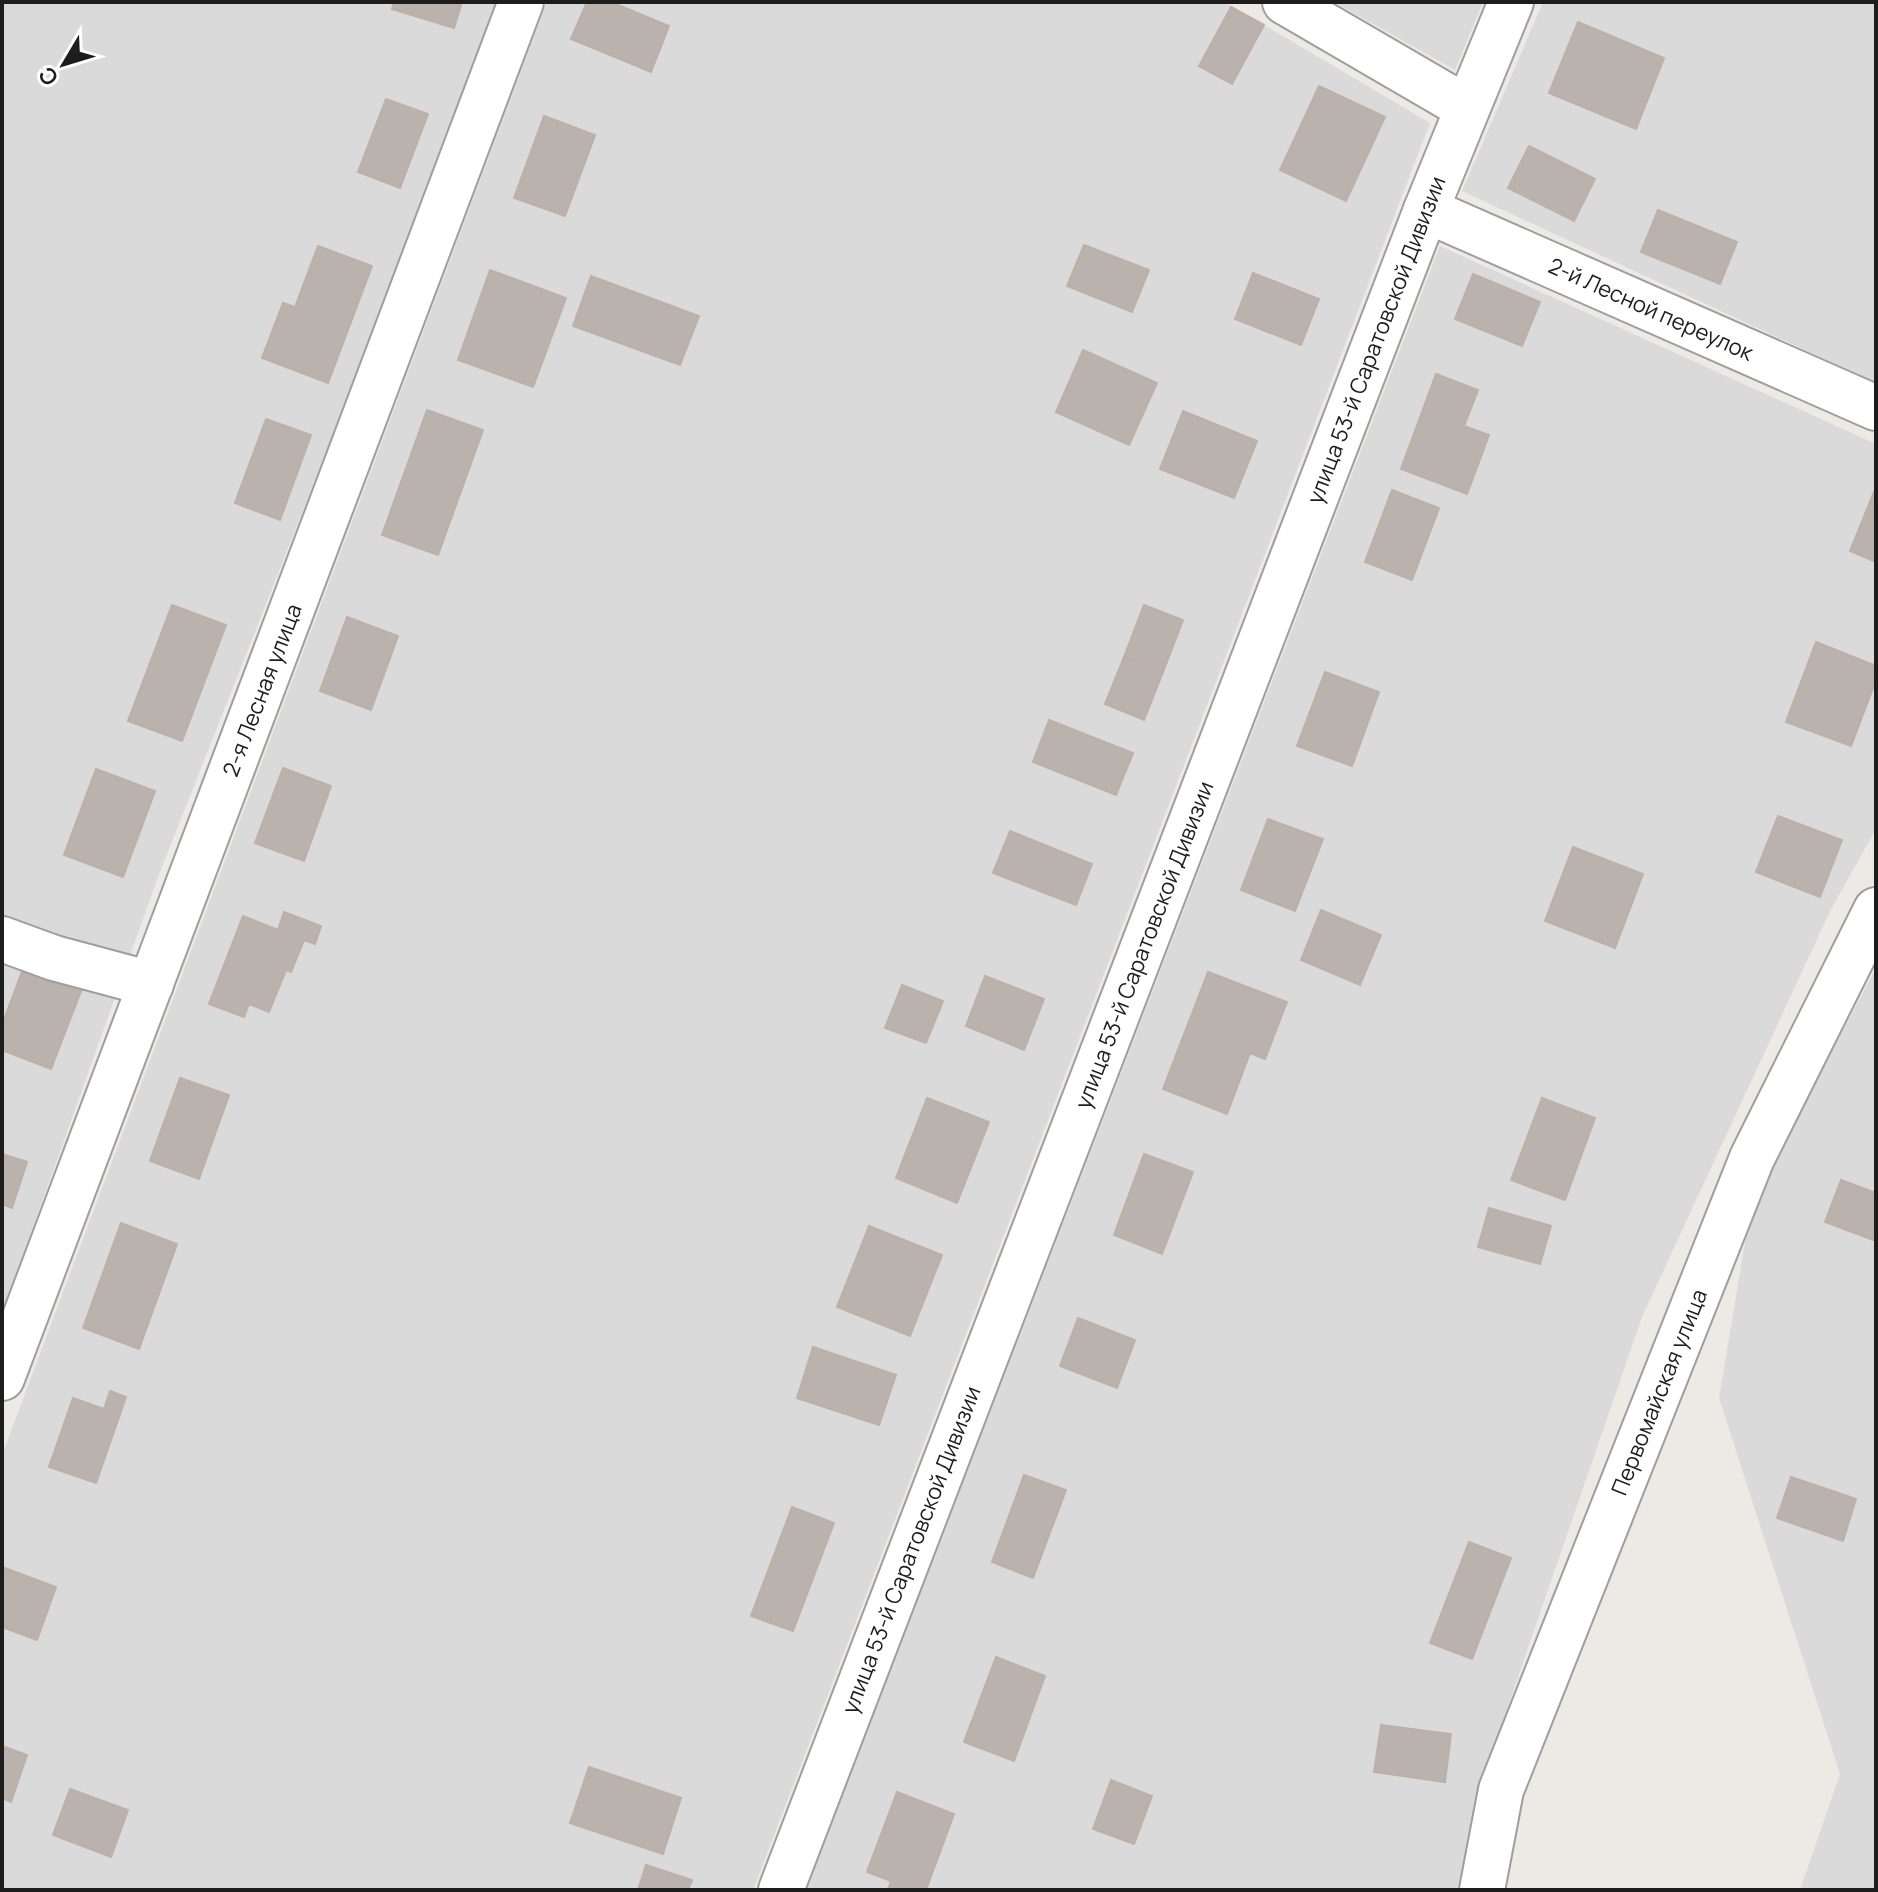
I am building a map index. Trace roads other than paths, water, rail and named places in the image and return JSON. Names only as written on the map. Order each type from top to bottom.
[{"type":"street","name":"2-я Лесная улица","points":[[2,1378],[521,2]]},
{"type":"street","points":[[1285,2],[1467,108]]},
{"type":"street","name":"улица 53-й Саратовской Дивизии","points":[[781,1890],[1426,210],[1511,2]]},
{"type":"street","name":"2-й Лесной переулок","points":[[1426,210],[1876,408]]},
{"type":"street","name":"Первомайская улица","points":[[1482,1890],[1501,1790],[1746,1173],[1876,910]]},
{"type":"street","points":[[2,939],[54,958],[151,984]]}]
